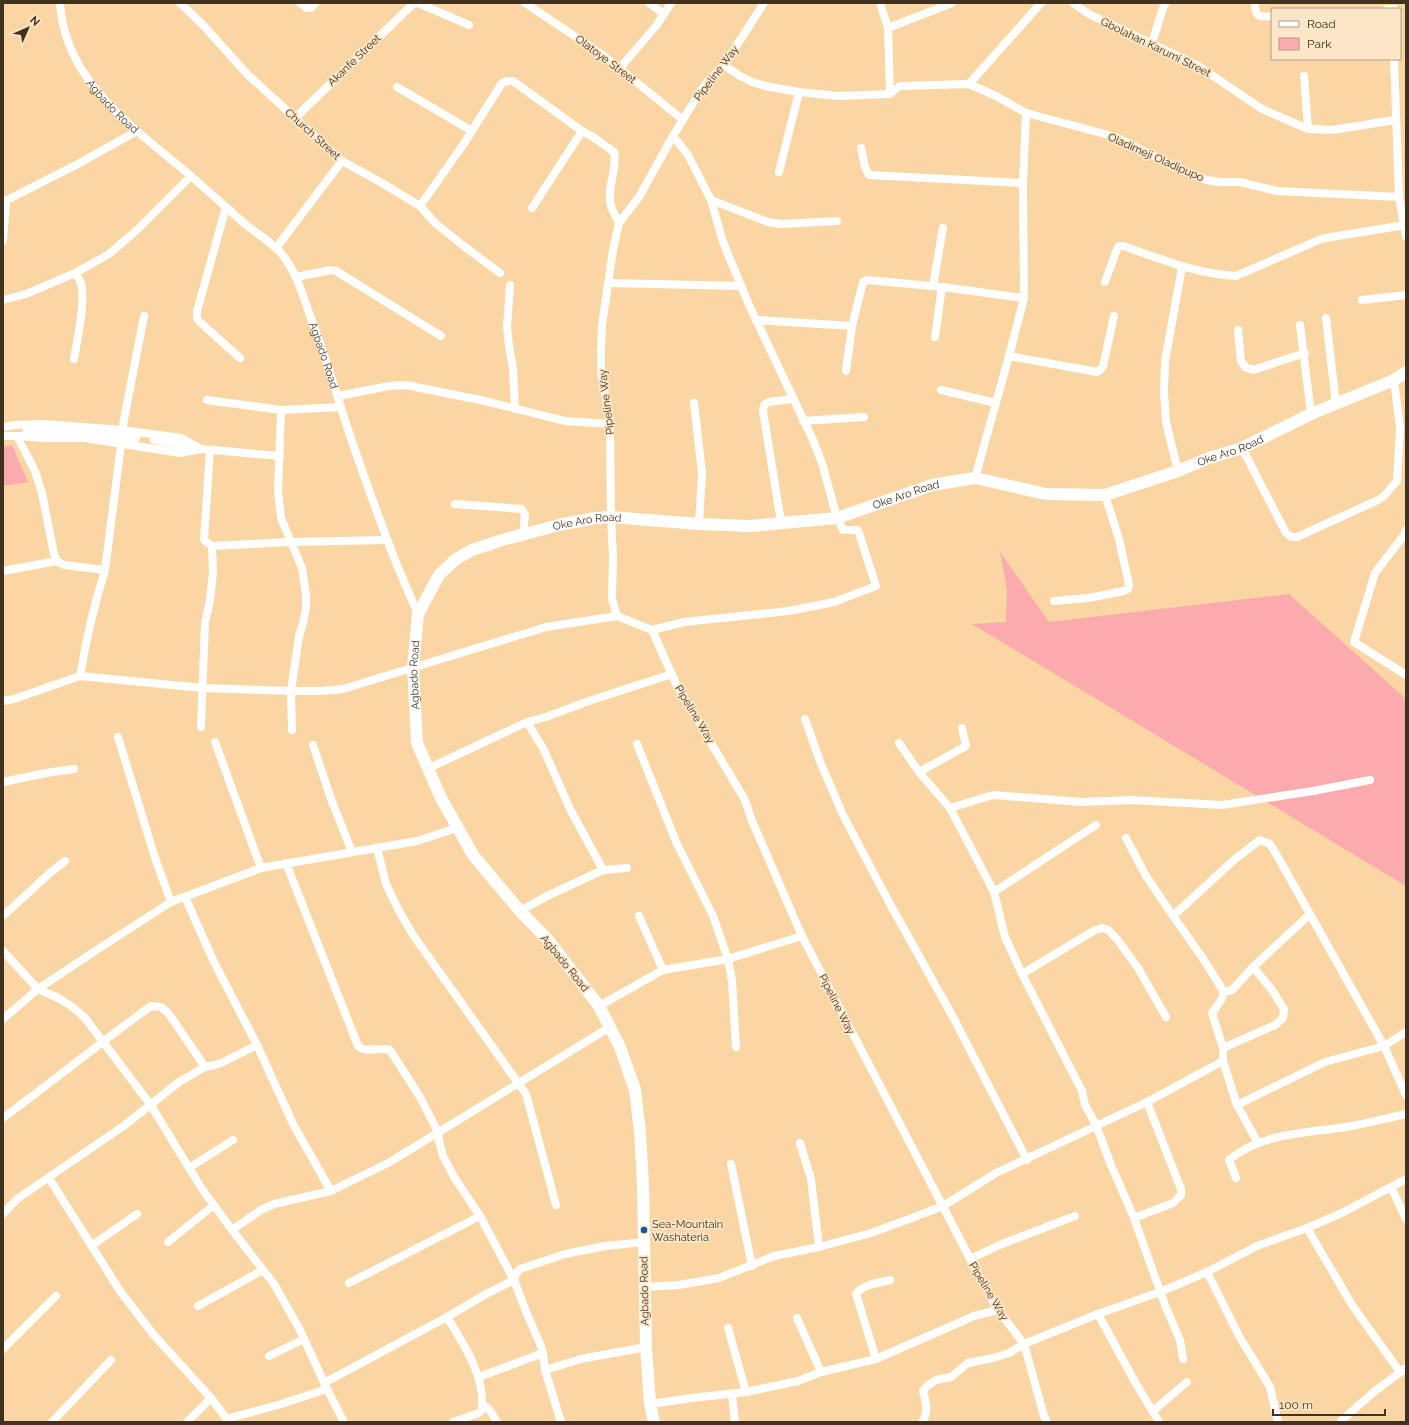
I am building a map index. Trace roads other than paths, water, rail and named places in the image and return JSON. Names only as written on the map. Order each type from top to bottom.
[{"type":"main road","name":"Oke Aro Road","points":[[418,614],[439,575],[456,559],[479,548],[502,540],[559,525],[595,518],[611,517],[699,524],[750,526],[837,518],[932,485],[975,478],[1046,494],[1105,495],[1242,448],[1312,414],[1394,380],[1406,372]]},
{"type":"main road","name":"Agbado Road","points":[[418,614],[413,668],[417,744],[427,769],[457,828],[473,855],[520,911],[548,940],[599,1006],[620,1047],[634,1090],[640,1132],[646,1347],[650,1404],[654,1422]]},
{"type":"street","name":"Agbado Road","points":[[60,3],[69,45],[77,64],[87,80],[102,98],[137,131],[276,248],[285,258],[296,277],[322,348],[387,540],[418,614]]},
{"type":"street","name":"Church Street","points":[[180,3],[204,26],[247,74],[342,161],[420,206],[435,223],[500,272]]},
{"type":"street","points":[[300,3],[307,8],[311,8],[316,3]]},
{"type":"street","name":"Akanfe Street","points":[[295,118],[414,3]]},
{"type":"street","points":[[418,3],[469,25]]},
{"type":"street","name":"Olatoye Street","points":[[525,3],[603,55],[683,120]]},
{"type":"street","points":[[649,3],[664,14]]},
{"type":"street","points":[[620,68],[656,26],[670,3]]},
{"type":"street","name":"Pipeline Way","points":[[617,616],[612,599],[613,557],[610,424],[601,365],[602,325],[613,250],[619,223],[645,186],[673,136],[709,80],[724,65],[764,3]]},
{"type":"street","points":[[880,3],[888,28],[890,94]]},
{"type":"street","points":[[888,28],[952,3]]},
{"type":"street","points":[[724,65],[740,76],[765,86],[799,92],[837,96],[890,94],[900,86],[969,84],[1041,3]]},
{"type":"street","name":"Gbolahan Karumi Street","points":[[1074,3],[1089,14],[1204,69],[1262,109],[1308,129],[1332,130],[1395,120]]},
{"type":"street","points":[[1152,44],[1163,8],[1166,3]]},
{"type":"street","points":[[1254,3],[1254,12],[1257,15],[1260,17],[1271,16]]},
{"type":"street","points":[[1394,60],[1395,120],[1399,196],[1406,236]]},
{"type":"street","points":[[1304,76],[1308,129]]},
{"type":"street","points":[[420,206],[472,131],[502,83],[513,81],[582,131],[614,152],[616,158],[610,190],[610,205],[619,223]]},
{"type":"street","name":"Oladimeji Oladipupo","points":[[969,84],[996,96],[1026,113],[1116,137],[1182,170],[1206,180],[1240,182],[1277,191],[1399,196]]},
{"type":"street","points":[[398,87],[472,131]]},
{"type":"street","points":[[779,172],[799,92]]},
{"type":"street","points":[[975,478],[1010,356],[1024,298],[1023,183],[1026,113]]},
{"type":"street","points":[[3,241],[4,202],[76,165],[137,131]]},
{"type":"street","points":[[532,208],[582,131]]},
{"type":"street","points":[[3,701],[14,699],[80,676],[202,688],[291,691],[343,689],[546,628],[617,616],[652,630],[684,622],[789,611],[834,602],[876,586],[858,530],[843,530],[837,518],[822,464],[813,440],[792,399],[741,286],[723,242],[711,200],[688,155],[673,136]]},
{"type":"street","points":[[860,148],[865,167],[869,175],[1023,183]]},
{"type":"street","points":[[276,248],[342,161]]},
{"type":"street","points":[[3,300],[26,294],[75,273],[109,254],[124,242],[191,176]]},
{"type":"street","points":[[711,200],[768,222],[781,224],[837,221]]},
{"type":"street","points":[[226,207],[197,311],[197,319],[240,358]]},
{"type":"street","points":[[1105,282],[1119,246],[1124,246],[1182,267],[1226,276],[1236,276],[1321,240],[1404,225]]},
{"type":"street","points":[[932,286],[943,228]]},
{"type":"street","points":[[1178,471],[1166,422],[1164,361],[1182,267]]},
{"type":"street","points":[[296,277],[331,270],[336,271],[441,336]]},
{"type":"street","points":[[74,359],[83,292],[81,282],[75,273]]},
{"type":"street","points":[[846,371],[852,326],[863,282],[867,280],[942,287],[1024,298]]},
{"type":"street","points":[[609,283],[741,286]]},
{"type":"street","points":[[510,284],[507,327],[513,370],[515,409]]},
{"type":"street","points":[[935,338],[942,287]]},
{"type":"street","points":[[1362,300],[1406,295]]},
{"type":"street","points":[[122,430],[144,316]]},
{"type":"street","points":[[1010,356],[1097,372],[1101,370],[1103,366],[1114,316]]},
{"type":"street","points":[[1326,318],[1336,404]]},
{"type":"street","points":[[756,320],[852,326]]},
{"type":"street","points":[[1300,325],[1305,353],[1312,414]]},
{"type":"street","points":[[1238,330],[1241,361],[1245,367],[1253,370],[1305,353]]},
{"type":"street","points":[[1242,448],[1286,533],[1291,537],[1297,537],[1378,500],[1384,496],[1397,481],[1403,428],[1394,380]]},
{"type":"street","points":[[338,396],[389,386],[406,386],[485,401],[565,421],[610,424]]},
{"type":"street","points":[[941,390],[996,403]]},
{"type":"street","points":[[781,522],[763,411],[764,405],[769,402],[792,399]]},
{"type":"street","points":[[207,400],[281,410],[341,407]]},
{"type":"street","points":[[694,403],[702,473],[699,524]]},
{"type":"street","points":[[281,410],[278,491],[281,518],[302,568],[306,595],[306,608],[299,636],[291,691],[292,730]]},
{"type":"street","points":[[803,421],[864,417]]},
{"type":"street","points":[[3,427],[43,424],[122,430],[181,438],[201,449]]},
{"type":"street","points":[[3,435],[32,432],[79,432],[150,439],[201,449],[280,456]]},
{"type":"street","points":[[3,435],[45,438],[84,438],[180,453],[201,449]]},
{"type":"street","points":[[17,436],[37,478],[42,493],[54,554],[57,561],[64,565],[105,570]]},
{"type":"street","points":[[80,676],[88,632],[98,590],[105,570],[121,444]]},
{"type":"street","points":[[210,450],[204,540],[212,546],[290,542],[387,540]]},
{"type":"street","points":[[1054,601],[1088,598],[1128,589],[1129,585],[1119,539],[1105,495]]},
{"type":"street","points":[[455,504],[522,509],[525,515],[524,535]]},
{"type":"street","points":[[1405,534],[1375,573],[1354,642],[1406,675]]},
{"type":"street","points":[[201,727],[206,623],[213,572],[212,546]]},
{"type":"street","points":[[3,571],[57,561]]},
{"type":"street","name":"Pipeline Way","points":[[652,630],[677,686],[746,800],[752,821],[802,936],[942,1206],[998,1310],[1024,1344],[1047,1422]]},
{"type":"street","points":[[427,769],[528,722],[672,674]]},
{"type":"street","points":[[805,719],[821,764],[843,815],[890,904],[953,1017],[1027,1160]]},
{"type":"street","points":[[528,722],[544,750],[570,809],[603,870]]},
{"type":"street","points":[[919,772],[966,746],[962,728]]},
{"type":"street","points":[[118,737],[156,861],[171,902]]},
{"type":"street","points":[[215,742],[261,868]]},
{"type":"street","points":[[899,743],[919,772],[950,808],[994,892],[1005,937],[1022,974],[1082,1091],[1085,1106],[1096,1125],[1111,1165],[1134,1218],[1160,1292],[1180,1340],[1183,1359]]},
{"type":"street","points":[[637,744],[677,844],[713,916],[728,959],[732,981],[736,1047]]},
{"type":"street","points":[[313,745],[331,799],[352,852]]},
{"type":"street","points":[[3,782],[74,769]]},
{"type":"street","points":[[950,808],[993,795],[1081,802],[1132,800],[1222,805],[1313,791],[1370,780]]},
{"type":"street","points":[[994,892],[1096,825]]},
{"type":"street","points":[[3,1019],[38,989],[171,902],[261,868],[417,841],[457,828]]},
{"type":"street","points":[[1126,838],[1146,876],[1202,957],[1224,992],[1222,1001],[1216,1006],[1212,1013],[1223,1048],[1223,1061],[1237,1105],[1258,1143]]},
{"type":"street","points":[[1173,916],[1235,859],[1260,840],[1270,844],[1384,1046],[1406,1096]]},
{"type":"street","points":[[377,848],[386,884],[413,935],[474,1018],[526,1094],[529,1100],[556,1205]]},
{"type":"street","points":[[3,916],[65,861]]},
{"type":"street","points":[[286,863],[327,971],[358,1046],[363,1049],[375,1050],[386,1048],[390,1050],[420,1097],[438,1132],[444,1156],[454,1177],[480,1216],[514,1280],[543,1353],[545,1370],[561,1422]]},
{"type":"street","points":[[520,911],[546,896],[603,870],[627,868]]},
{"type":"street","points":[[185,897],[214,962],[257,1045],[294,1126],[331,1191]]},
{"type":"street","points":[[1224,992],[1232,990],[1253,967],[1310,915]]},
{"type":"street","points":[[639,916],[662,970]]},
{"type":"street","points":[[1022,974],[1095,930],[1102,928],[1108,930],[1138,968],[1166,1017]]},
{"type":"street","points":[[599,1006],[662,970],[728,959],[802,936]]},
{"type":"street","points":[[3,951],[38,989],[60,999],[74,1008],[104,1040],[150,1104],[189,1168],[214,1205],[274,1284],[304,1339],[325,1386],[344,1422]]},
{"type":"street","points":[[1223,1048],[1275,1025],[1283,1018],[1284,1009],[1272,990],[1253,967]]},
{"type":"street","points":[[3,1118],[73,1066],[104,1040],[151,1006],[161,1007],[169,1014],[205,1067]]},
{"type":"street","points":[[232,1230],[261,1210],[274,1204],[331,1191],[390,1162],[610,1027]]},
{"type":"street","points":[[1237,1105],[1325,1062],[1384,1046],[1406,1032]]},
{"type":"street","points":[[3,1214],[17,1200],[138,1115],[179,1082],[205,1067],[219,1064],[257,1045]]},
{"type":"street","points":[[644,1287],[679,1285],[719,1278],[774,1256],[819,1247],[871,1233],[942,1206],[996,1173],[1027,1160],[1096,1125],[1147,1102],[1223,1061]]},
{"type":"street","points":[[1134,1218],[1173,1203],[1181,1194],[1181,1189],[1147,1102]]},
{"type":"street","points":[[1236,1178],[1229,1160],[1258,1143],[1290,1135],[1348,1127],[1406,1114]]},
{"type":"street","points":[[189,1168],[233,1140]]},
{"type":"street","points":[[800,1143],[811,1179],[819,1247]]},
{"type":"street","points":[[731,1164],[752,1266]]},
{"type":"street","points":[[49,1178],[120,1291],[154,1334],[211,1398],[228,1420],[278,1405],[325,1386],[486,1294],[514,1280],[520,1269],[565,1254],[605,1246],[644,1242]]},
{"type":"street","points":[[922,1422],[927,1416],[927,1407],[923,1391],[927,1386],[936,1380],[951,1377],[968,1364],[1009,1353],[1024,1344],[1098,1314],[1160,1292],[1207,1272],[1257,1246],[1307,1228],[1342,1213],[1406,1179]]},
{"type":"street","points":[[1391,1187],[1406,1220]]},
{"type":"street","points":[[168,1242],[214,1205]]},
{"type":"street","points":[[91,1246],[137,1214]]},
{"type":"street","points":[[348,1283],[480,1216]]},
{"type":"street","points":[[970,1259],[1002,1244],[1075,1216]]},
{"type":"street","points":[[1307,1228],[1352,1305],[1403,1370],[1375,1391],[1341,1421]]},
{"type":"street","points":[[198,1306],[263,1270]]},
{"type":"street","points":[[1207,1272],[1239,1336],[1270,1387],[1278,1422]]},
{"type":"street","points":[[876,1360],[856,1294],[858,1289],[890,1280]]},
{"type":"street","points":[[3,1349],[56,1296]]},
{"type":"street","points":[[650,1404],[746,1392],[798,1381],[821,1372],[876,1360],[974,1316],[998,1310]]},
{"type":"street","points":[[1098,1314],[1135,1382],[1159,1422]]},
{"type":"street","points":[[446,1317],[464,1346],[479,1377],[483,1405],[482,1410],[479,1413],[453,1422]]},
{"type":"street","points":[[797,1318],[821,1372]]},
{"type":"street","points":[[728,1328],[746,1392]]},
{"type":"street","points":[[269,1356],[304,1339]]},
{"type":"street","points":[[545,1370],[581,1359],[646,1347]]},
{"type":"street","points":[[479,1377],[543,1353]]},
{"type":"street","points":[[52,1422],[111,1360]]},
{"type":"street","points":[[1153,1411],[1187,1382]]},
{"type":"street","points":[[732,1394],[735,1422]]},
{"type":"street","points":[[187,1422],[211,1398]]},
{"type":"street","points":[[483,1405],[489,1409],[497,1422]]},
{"type":"place","name":"Sea-Mountain Washateria","points":[[644,1230]]}]
